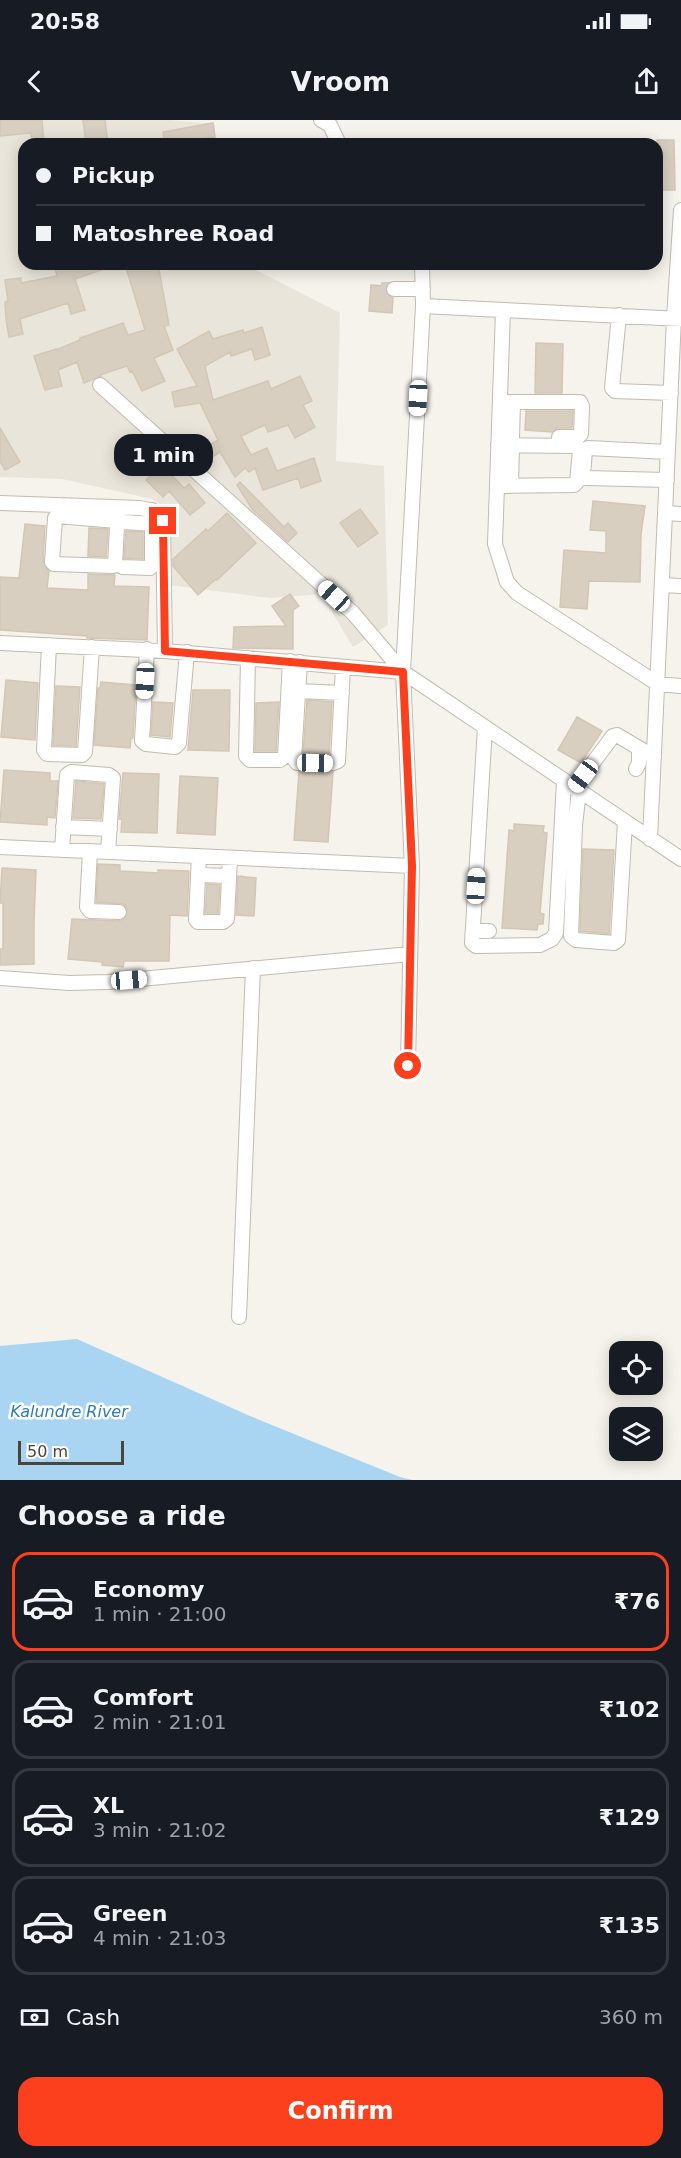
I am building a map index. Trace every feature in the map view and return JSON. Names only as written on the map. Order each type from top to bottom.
[{"type":"street","points":[[321,120],[330,125],[336,138]]},
{"type":"street","points":[[650,839],[666,513],[672,473],[668,452],[677,319],[681,210]]},
{"type":"street","points":[[408,1066],[412,866],[403,672],[423,306],[422,270]]},
{"type":"street","points":[[394,289],[423,289]]},
{"type":"street","points":[[423,306],[677,319]]},
{"type":"street","points":[[503,310],[506,402],[504,486],[495,544],[507,582],[517,593],[658,684],[681,686]]},
{"type":"street","points":[[619,315],[612,388],[615,391],[671,393]]},
{"type":"street","points":[[100,385],[353,613],[403,672],[681,859]]},
{"type":"street","points":[[505,442],[578,437],[581,434],[582,415],[580,402],[506,402]]},
{"type":"street","points":[[504,486],[574,485],[577,482],[580,450],[577,446],[505,442]]},
{"type":"street","points":[[668,452],[588,448],[585,451],[583,475],[586,478],[672,473]]},
{"type":"street","points":[[0,503],[120,517]]},
{"type":"street","points":[[666,513],[681,514]]},
{"type":"street","points":[[120,517],[115,565],[54,564],[52,562],[57,516],[152,517],[163,521],[165,651]]},
{"type":"street","points":[[122,567],[150,568],[152,566],[152,517]]},
{"type":"street","points":[[662,585],[681,586]]},
{"type":"street","points":[[0,643],[147,649],[403,672]]},
{"type":"street","points":[[48,645],[44,750],[47,754],[82,755],[86,752],[92,647]]},
{"type":"street","points":[[147,649],[142,741],[146,744],[175,747],[179,743],[187,652]]},
{"type":"street","points":[[248,658],[246,756],[250,760],[280,760],[285,756],[296,662]]},
{"type":"street","points":[[296,662],[299,692],[294,759],[297,763],[333,764],[339,761],[343,667]]},
{"type":"street","points":[[299,692],[342,693]]},
{"type":"street","points":[[485,727],[472,943],[476,946],[540,945],[552,939],[556,933],[572,787],[613,736],[617,735],[654,757]]},
{"type":"street","points":[[636,769],[639,764],[639,748]]},
{"type":"street","points":[[62,850],[67,775],[71,772],[109,775],[113,778],[108,852]]},
{"type":"street","points":[[572,787],[575,825],[571,936],[576,940],[614,943],[618,940],[625,822]]},
{"type":"street","points":[[63,827],[110,829]]},
{"type":"street","points":[[0,847],[412,866]]},
{"type":"street","points":[[90,851],[87,907],[90,910],[119,912]]},
{"type":"street","points":[[199,856],[196,920],[198,922],[227,920],[230,858]]},
{"type":"street","points":[[198,875],[229,876]]},
{"type":"street","points":[[473,931],[489,931]]},
{"type":"street","points":[[0,978],[69,983],[108,982],[410,954]]},
{"type":"street","points":[[239,1317],[253,968]]},
{"type":"shaded area","points":[[0,120],[168,120],[215,124],[215,138],[18,138],[18,270],[256,270],[340,313],[336,461],[384,466],[388,625],[353,647],[321,594],[270,598],[169,585],[172,512],[152,499],[62,479],[0,477]]},
{"type":"water","name":"Kalundre River","points":[[77,1339],[250,1416],[412,1480],[0,1480],[0,1346]]},
{"type":"building","points":[[0,120],[42,120],[44,138],[31,138],[31,133],[0,136]]},
{"type":"building","points":[[83,120],[105,120],[107,138],[85,138]]},
{"type":"building","points":[[213,123],[215,137],[164,138],[163,132]]},
{"type":"building","points":[[663,140],[674,140],[675,190],[663,190]]},
{"type":"building","points":[[56,270],[101,270],[75,279],[85,310],[71,314],[68,303],[20,319],[23,334],[9,337],[5,280],[21,278],[21,283],[57,276]]},
{"type":"building","points":[[127,270],[159,270],[169,325],[164,326],[173,350],[154,358],[165,381],[142,391],[127,366],[84,383],[77,362],[58,370],[62,386],[45,390],[34,356],[56,350],[80,338],[123,323],[128,335],[145,330]]},
{"type":"building","points":[[371,285],[386,286],[387,294],[393,298],[392,313],[369,311]]},
{"type":"building","points":[[262,327],[270,355],[255,360],[252,349],[231,356],[230,352],[205,366],[213,400],[268,381],[271,389],[300,376],[312,401],[303,405],[315,427],[295,438],[288,425],[268,432],[265,425],[241,436],[251,455],[267,448],[277,471],[314,458],[321,481],[301,488],[298,478],[263,490],[255,468],[249,472],[245,468],[235,477],[220,452],[201,464],[192,456],[218,440],[200,403],[175,407],[172,392],[197,386],[177,349],[209,331],[213,339]]},
{"type":"building","points":[[536,343],[563,344],[562,393],[535,393]]},
{"type":"building","points":[[526,411],[573,411],[572,428],[558,428],[552,432],[525,430]]},
{"type":"building","points":[[0,428],[20,462],[5,470],[0,461]]},
{"type":"building","points":[[162,465],[184,488],[189,484],[205,503],[190,515],[169,491],[163,497],[146,480]]},
{"type":"building","points":[[240,482],[284,527],[288,523],[297,533],[288,542],[252,509],[237,485]]},
{"type":"building","points":[[593,501],[645,506],[641,534],[640,582],[589,581],[587,609],[560,607],[564,550],[606,553],[606,531],[590,530]]},
{"type":"building","points":[[360,509],[378,533],[358,547],[340,523]]},
{"type":"building","points":[[227,513],[256,543],[198,595],[173,566],[173,559]]},
{"type":"building","points":[[25,524],[45,526],[43,561],[49,571],[47,588],[88,590],[88,574],[115,575],[114,586],[149,587],[147,640],[87,638],[87,636],[0,630],[0,577],[19,578]]},
{"type":"building","points":[[89,528],[108,529],[106,557],[88,556]]},
{"type":"building","points":[[126,531],[143,532],[143,559],[124,558]]},
{"type":"building","points":[[290,594],[299,606],[293,610],[293,649],[233,648],[234,627],[286,626],[272,606]]},
{"type":"building","points":[[6,680],[38,683],[35,740],[1,737]]},
{"type":"building","points":[[101,682],[136,685],[133,738],[131,738],[130,748],[94,745],[98,688]]},
{"type":"building","points":[[56,686],[80,687],[76,746],[53,745]]},
{"type":"building","points":[[193,690],[230,690],[229,751],[188,750]]},
{"type":"building","points":[[307,700],[332,702],[329,754],[303,754]]},
{"type":"building","points":[[153,702],[173,703],[170,737],[151,735]]},
{"type":"building","points":[[279,702],[276,751],[255,751],[256,703]]},
{"type":"building","points":[[577,717],[602,731],[581,763],[558,750]]},
{"type":"building","points":[[4,770],[50,773],[50,781],[58,781],[55,818],[47,817],[47,825],[0,822]]},
{"type":"building","points":[[299,772],[333,772],[328,842],[294,840]]},
{"type":"building","points":[[123,773],[159,774],[157,833],[121,832],[122,819],[119,819]]},
{"type":"building","points":[[180,776],[218,778],[215,835],[177,833]]},
{"type":"building","points":[[76,781],[104,784],[101,819],[73,818]]},
{"type":"building","points":[[514,824],[544,826],[543,832],[547,833],[540,913],[544,914],[543,924],[538,924],[537,930],[502,928],[509,830],[514,831]]},
{"type":"building","points":[[583,849],[614,850],[609,934],[580,931]]},
{"type":"building","points":[[98,864],[120,865],[120,871],[158,873],[158,870],[189,871],[187,916],[170,915],[169,961],[124,961],[123,967],[102,965],[103,962],[68,959],[72,919],[119,921],[127,916],[127,908],[123,904],[96,902]]},
{"type":"building","points":[[2,868],[36,870],[34,964],[0,965],[0,949],[3,949],[3,903],[0,903]]},
{"type":"building","points":[[238,876],[256,878],[254,916],[236,915]]},
{"type":"building","points":[[207,884],[220,885],[218,913],[205,913]]},
{"type":"tunnel","points":[[381,289],[394,289]]},
{"type":"route","points":[[163,521],[165,651],[403,672],[412,866],[408,1066]]}]
